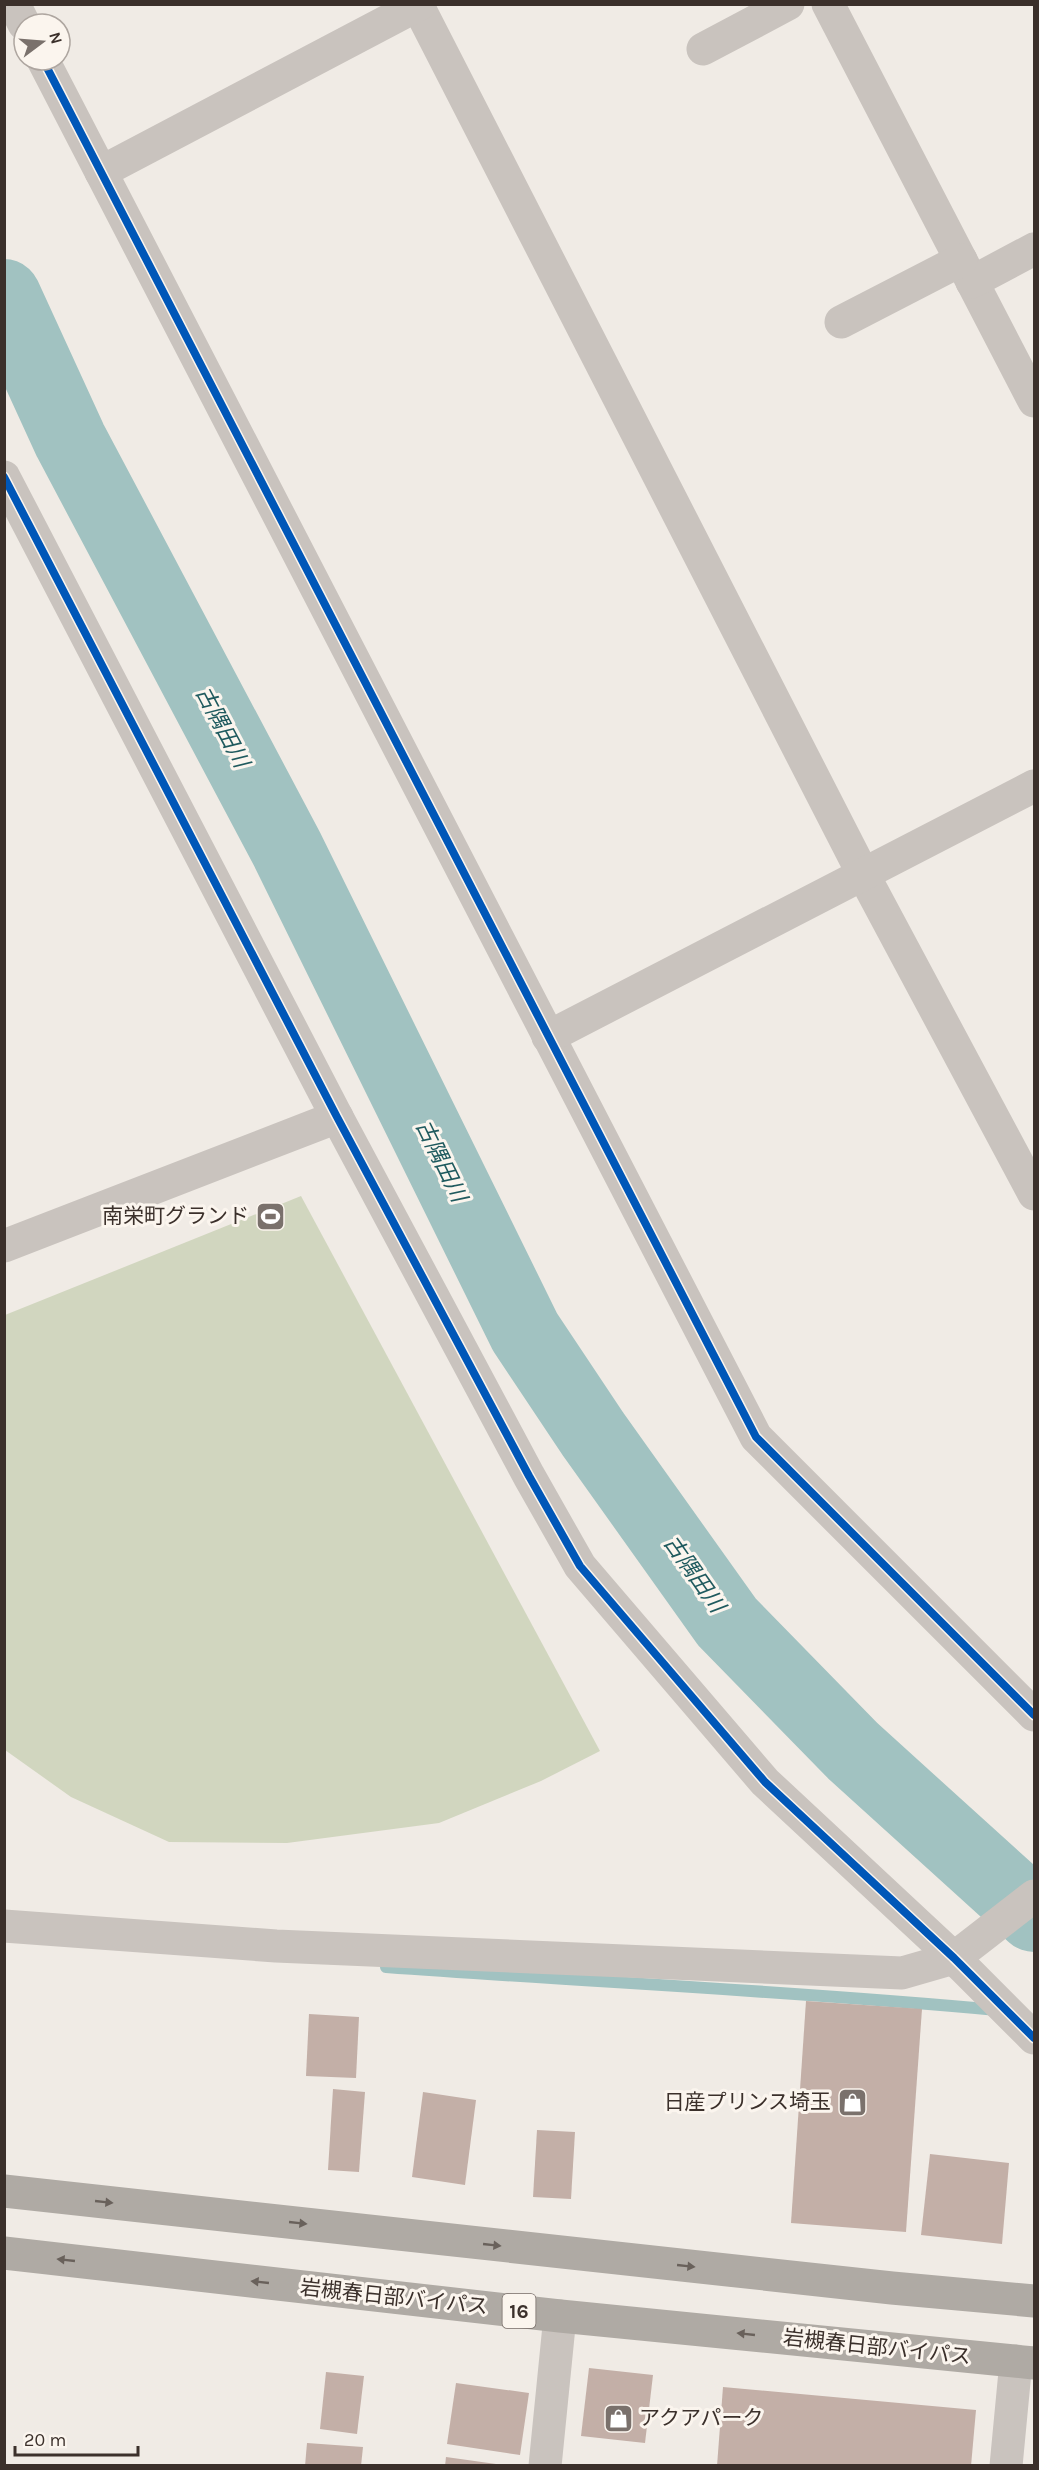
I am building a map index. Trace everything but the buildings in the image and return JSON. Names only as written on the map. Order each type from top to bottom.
[{"type":"highway","points":[[4,2191],[880,2287],[1035,2301]]},
{"type":"highway","name":"岩槻春日部バイパス","points":[[4,2253],[560,2316],[1025,2362]]},
{"type":"street","points":[[703,49],[788,4]]},
{"type":"street","points":[[828,4],[1035,402]]},
{"type":"street","points":[[101,172],[418,5],[862,874],[1035,1194]]},
{"type":"street","points":[[49,72],[756,1437],[1035,1714]]},
{"type":"street","points":[[841,322],[967,271],[1035,249]]},
{"type":"street","points":[[4,477],[337,1118],[523,1466],[580,1566],[765,1782],[962,1952],[1035,2038]]},
{"type":"street","points":[[548,1037],[1035,786]]},
{"type":"street","points":[[4,1246],[337,1118]]},
{"type":"street","points":[[4,1926],[276,1947],[902,1973],[962,1952],[1035,1896]]},
{"type":"street","points":[[545,2466],[560,2316]]},
{"type":"street","points":[[1006,2466],[1025,2362]]},
{"type":"green space","points":[[301,1196],[600,1751],[541,1781],[439,1823],[287,1843],[169,1842],[71,1797],[5,1750],[5,1315]]},
{"type":"waterway","name":"古隅田川","points":[[4,296],[70,440],[287,849],[525,1332],[593,1434],[727,1622],[853,1751],[1034,1915]]},
{"type":"waterway","points":[[386,1967],[768,1992],[997,2010]]},
{"type":"cycle path","points":[[49,72],[756,1437],[1034,1715]]},
{"type":"cycle path","points":[[4,477],[337,1117],[529,1476],[580,1566],[765,1782],[954,1958],[1034,2038]]},
{"type":"place","name":"南栄町グランド","points":[[270,1216]]},
{"type":"place","name":"日産プリンス埼玉","points":[[852,2102]]},
{"type":"place","name":"アクアパーク","points":[[618,2418]]}]
